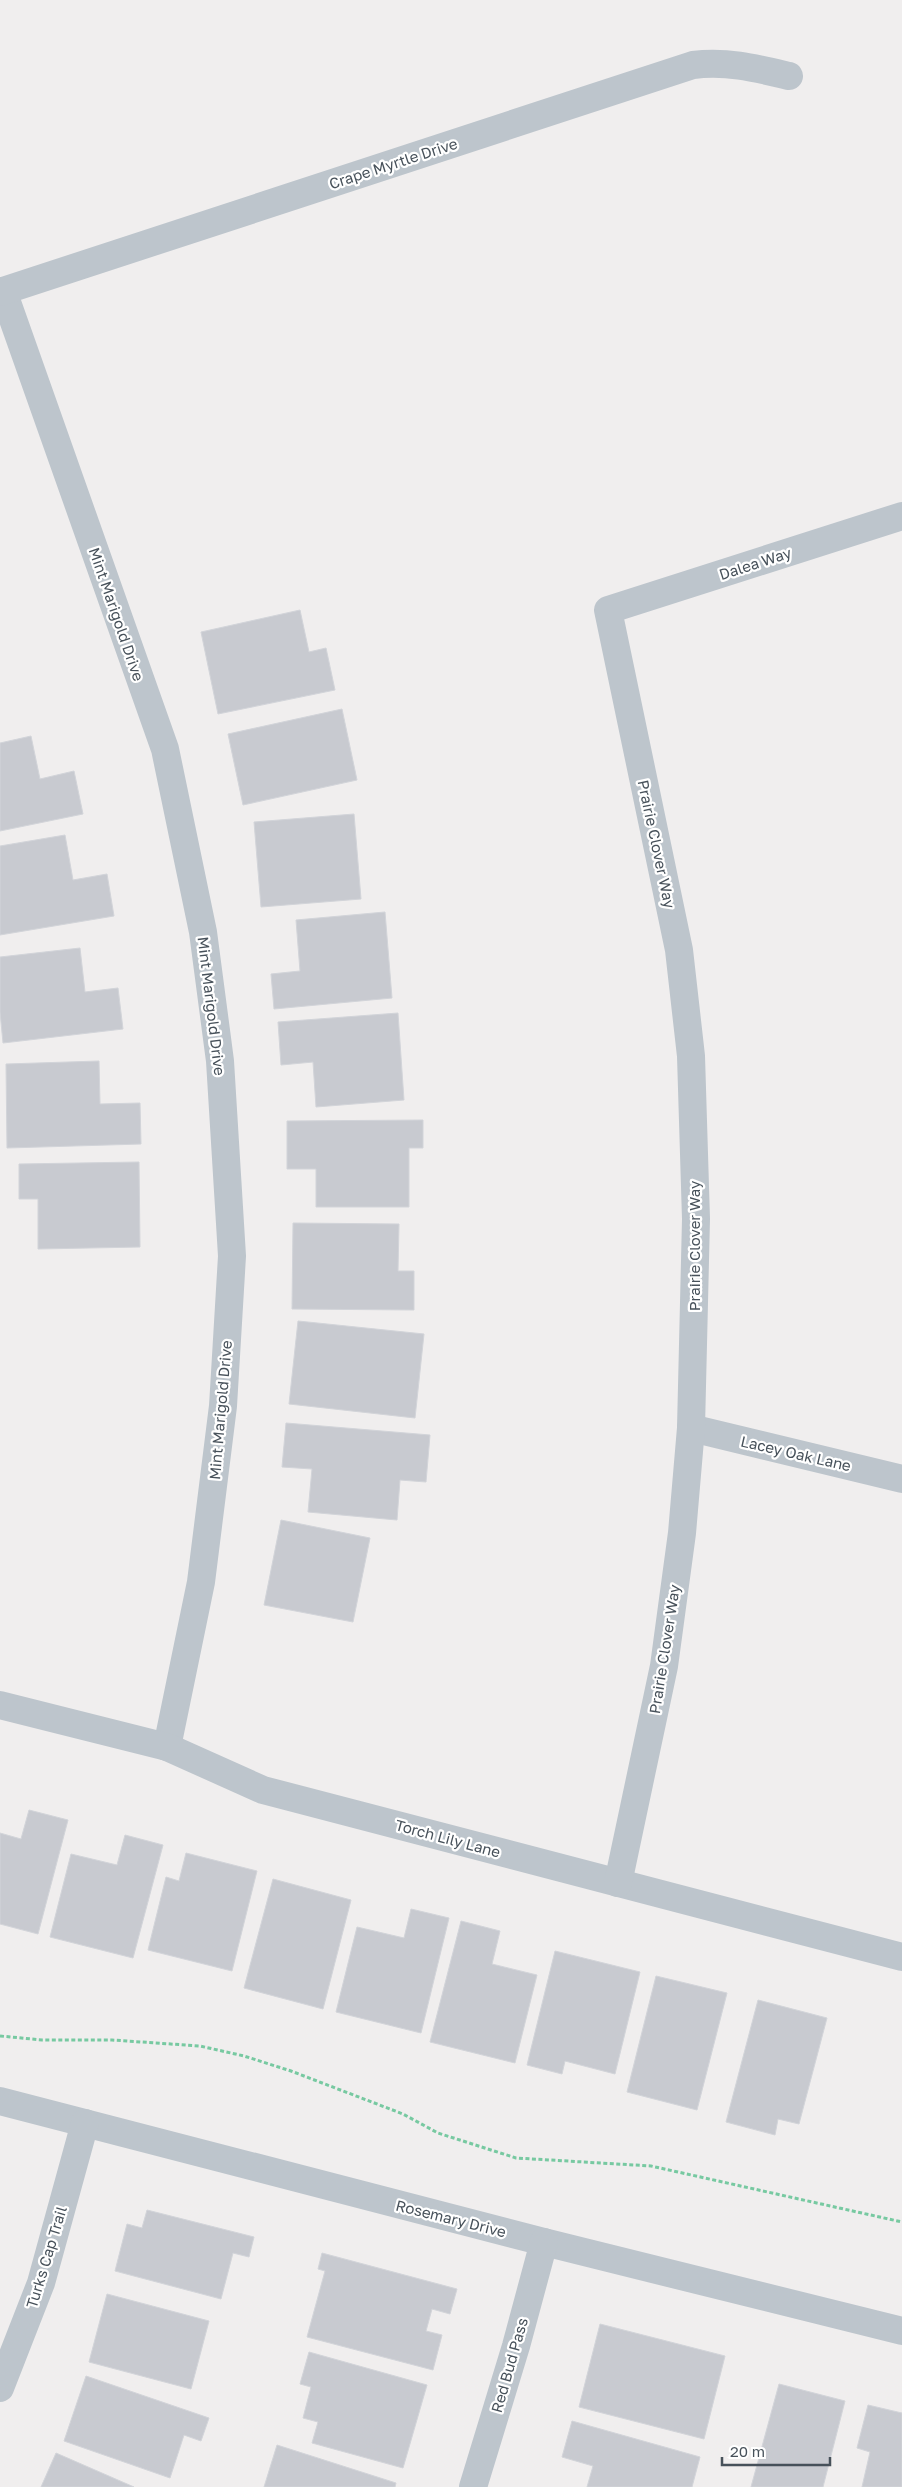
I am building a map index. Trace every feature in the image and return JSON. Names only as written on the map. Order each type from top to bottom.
[{"type":"street","name":"Crape Myrtle Drive","points":[[2,291],[693,65],[718,62],[740,64],[789,76]]},
{"type":"street","name":"Mint Marigold Drive","points":[[2,291],[165,749],[203,932],[220,1061],[232,1256],[223,1406],[201,1582],[167,1747]]},
{"type":"street","name":"Dalea Way","points":[[608,610],[902,516]]},
{"type":"street","name":"Prairie Clover Way","points":[[608,610],[679,950],[691,1056],[696,1219],[691,1428],[682,1532],[664,1666],[618,1883]]},
{"type":"street","name":"Lacey Oak Lane","points":[[691,1428],[902,1478]]},
{"type":"street","name":"Torch Lily Lane","points":[[0,1705],[167,1747],[263,1790],[902,1957]]},
{"type":"street","name":"Rosemary Drive","points":[[0,2101],[544,2242],[902,2331]]},
{"type":"street","name":"Turks Cap Trail","points":[[0,2388],[41,2282],[85,2123]]},
{"type":"street","name":"Red Bud Pass","points":[[473,2487],[516,2346],[544,2242]]},
{"type":"path","points":[[0,2036],[42,2040],[112,2040],[200,2046],[244,2056],[299,2073],[403,2114],[438,2134],[516,2158],[651,2166],[902,2222]]},
{"type":"building","points":[[300,610],[309,652],[326,648],[335,690],[218,714],[201,632]]},
{"type":"building","points":[[342,709],[357,780],[243,805],[228,734]]},
{"type":"building","points":[[31,736],[40,779],[74,771],[83,814],[0,831],[0,743]]},
{"type":"building","points":[[354,814],[361,899],[261,907],[254,822]]},
{"type":"building","points":[[65,835],[73,880],[107,874],[114,916],[0,935],[0,846]]},
{"type":"building","points":[[385,912],[392,998],[274,1009],[271,974],[300,971],[296,920]]},
{"type":"building","points":[[80,948],[85,992],[118,988],[123,1029],[3,1043],[0,1012],[0,957]]},
{"type":"building","points":[[398,1013],[404,1100],[316,1107],[313,1062],[281,1065],[278,1022]]},
{"type":"building","points":[[99,1061],[100,1104],[140,1103],[141,1144],[7,1148],[6,1064]]},
{"type":"building","points":[[423,1120],[423,1148],[409,1148],[409,1207],[316,1207],[316,1169],[287,1169],[287,1121]]},
{"type":"building","points":[[139,1162],[140,1247],[38,1249],[38,1199],[19,1199],[19,1164]]},
{"type":"building","points":[[293,1223],[399,1224],[398,1271],[414,1271],[414,1310],[292,1309]]},
{"type":"building","points":[[298,1321],[424,1334],[415,1418],[289,1404]]},
{"type":"building","points":[[286,1423],[430,1435],[426,1482],[400,1480],[397,1520],[308,1512],[312,1469],[282,1467]]},
{"type":"building","points":[[281,1520],[370,1538],[353,1622],[264,1605]]},
{"type":"building","points":[[29,1810],[68,1820],[38,1934],[0,1924],[0,1833],[21,1839]]},
{"type":"building","points":[[125,1835],[163,1845],[133,1958],[50,1937],[71,1854],[117,1865]]},
{"type":"building","points":[[186,1853],[257,1871],[232,1971],[148,1950],[166,1877],[179,1881]]},
{"type":"building","points":[[273,1879],[351,1900],[323,2009],[244,1988]]},
{"type":"building","points":[[411,1909],[449,1918],[421,2033],[336,2012],[357,1927],[404,1938]]},
{"type":"building","points":[[461,1921],[500,1931],[492,1964],[537,1975],[515,2063],[430,2042]]},
{"type":"building","points":[[555,1951],[640,1972],[615,2074],[565,2061],[562,2074],[527,2065]]},
{"type":"building","points":[[656,1976],[727,1993],[697,2110],[627,2092]]},
{"type":"building","points":[[758,2000],[827,2018],[799,2124],[778,2119],[775,2135],[726,2122]]},
{"type":"building","points":[[147,2210],[254,2237],[249,2257],[233,2253],[221,2299],[115,2271],[127,2224],[142,2228]]},
{"type":"building","points":[[322,2253],[457,2289],[450,2314],[432,2309],[426,2331],[442,2335],[433,2370],[307,2337],[325,2271],[318,2269]]},
{"type":"building","points":[[107,2294],[209,2321],[191,2389],[89,2362]]},
{"type":"building","points":[[600,2324],[725,2356],[704,2439],[579,2407]]},
{"type":"building","points":[[309,2352],[427,2385],[403,2468],[312,2443],[318,2422],[303,2418],[311,2387],[300,2384]]},
{"type":"building","points":[[86,2376],[209,2418],[201,2441],[184,2435],[170,2478],[64,2441]]},
{"type":"building","points":[[779,2384],[845,2401],[823,2487],[751,2487]]},
{"type":"building","points":[[868,2405],[902,2413],[902,2487],[862,2487],[870,2452],[857,2448]]},
{"type":"building","points":[[572,2421],[700,2457],[692,2487],[587,2487],[593,2466],[562,2457]]},
{"type":"building","points":[[277,2445],[396,2483],[395,2487],[264,2487]]},
{"type":"building","points":[[56,2453],[134,2487],[41,2487]]}]
